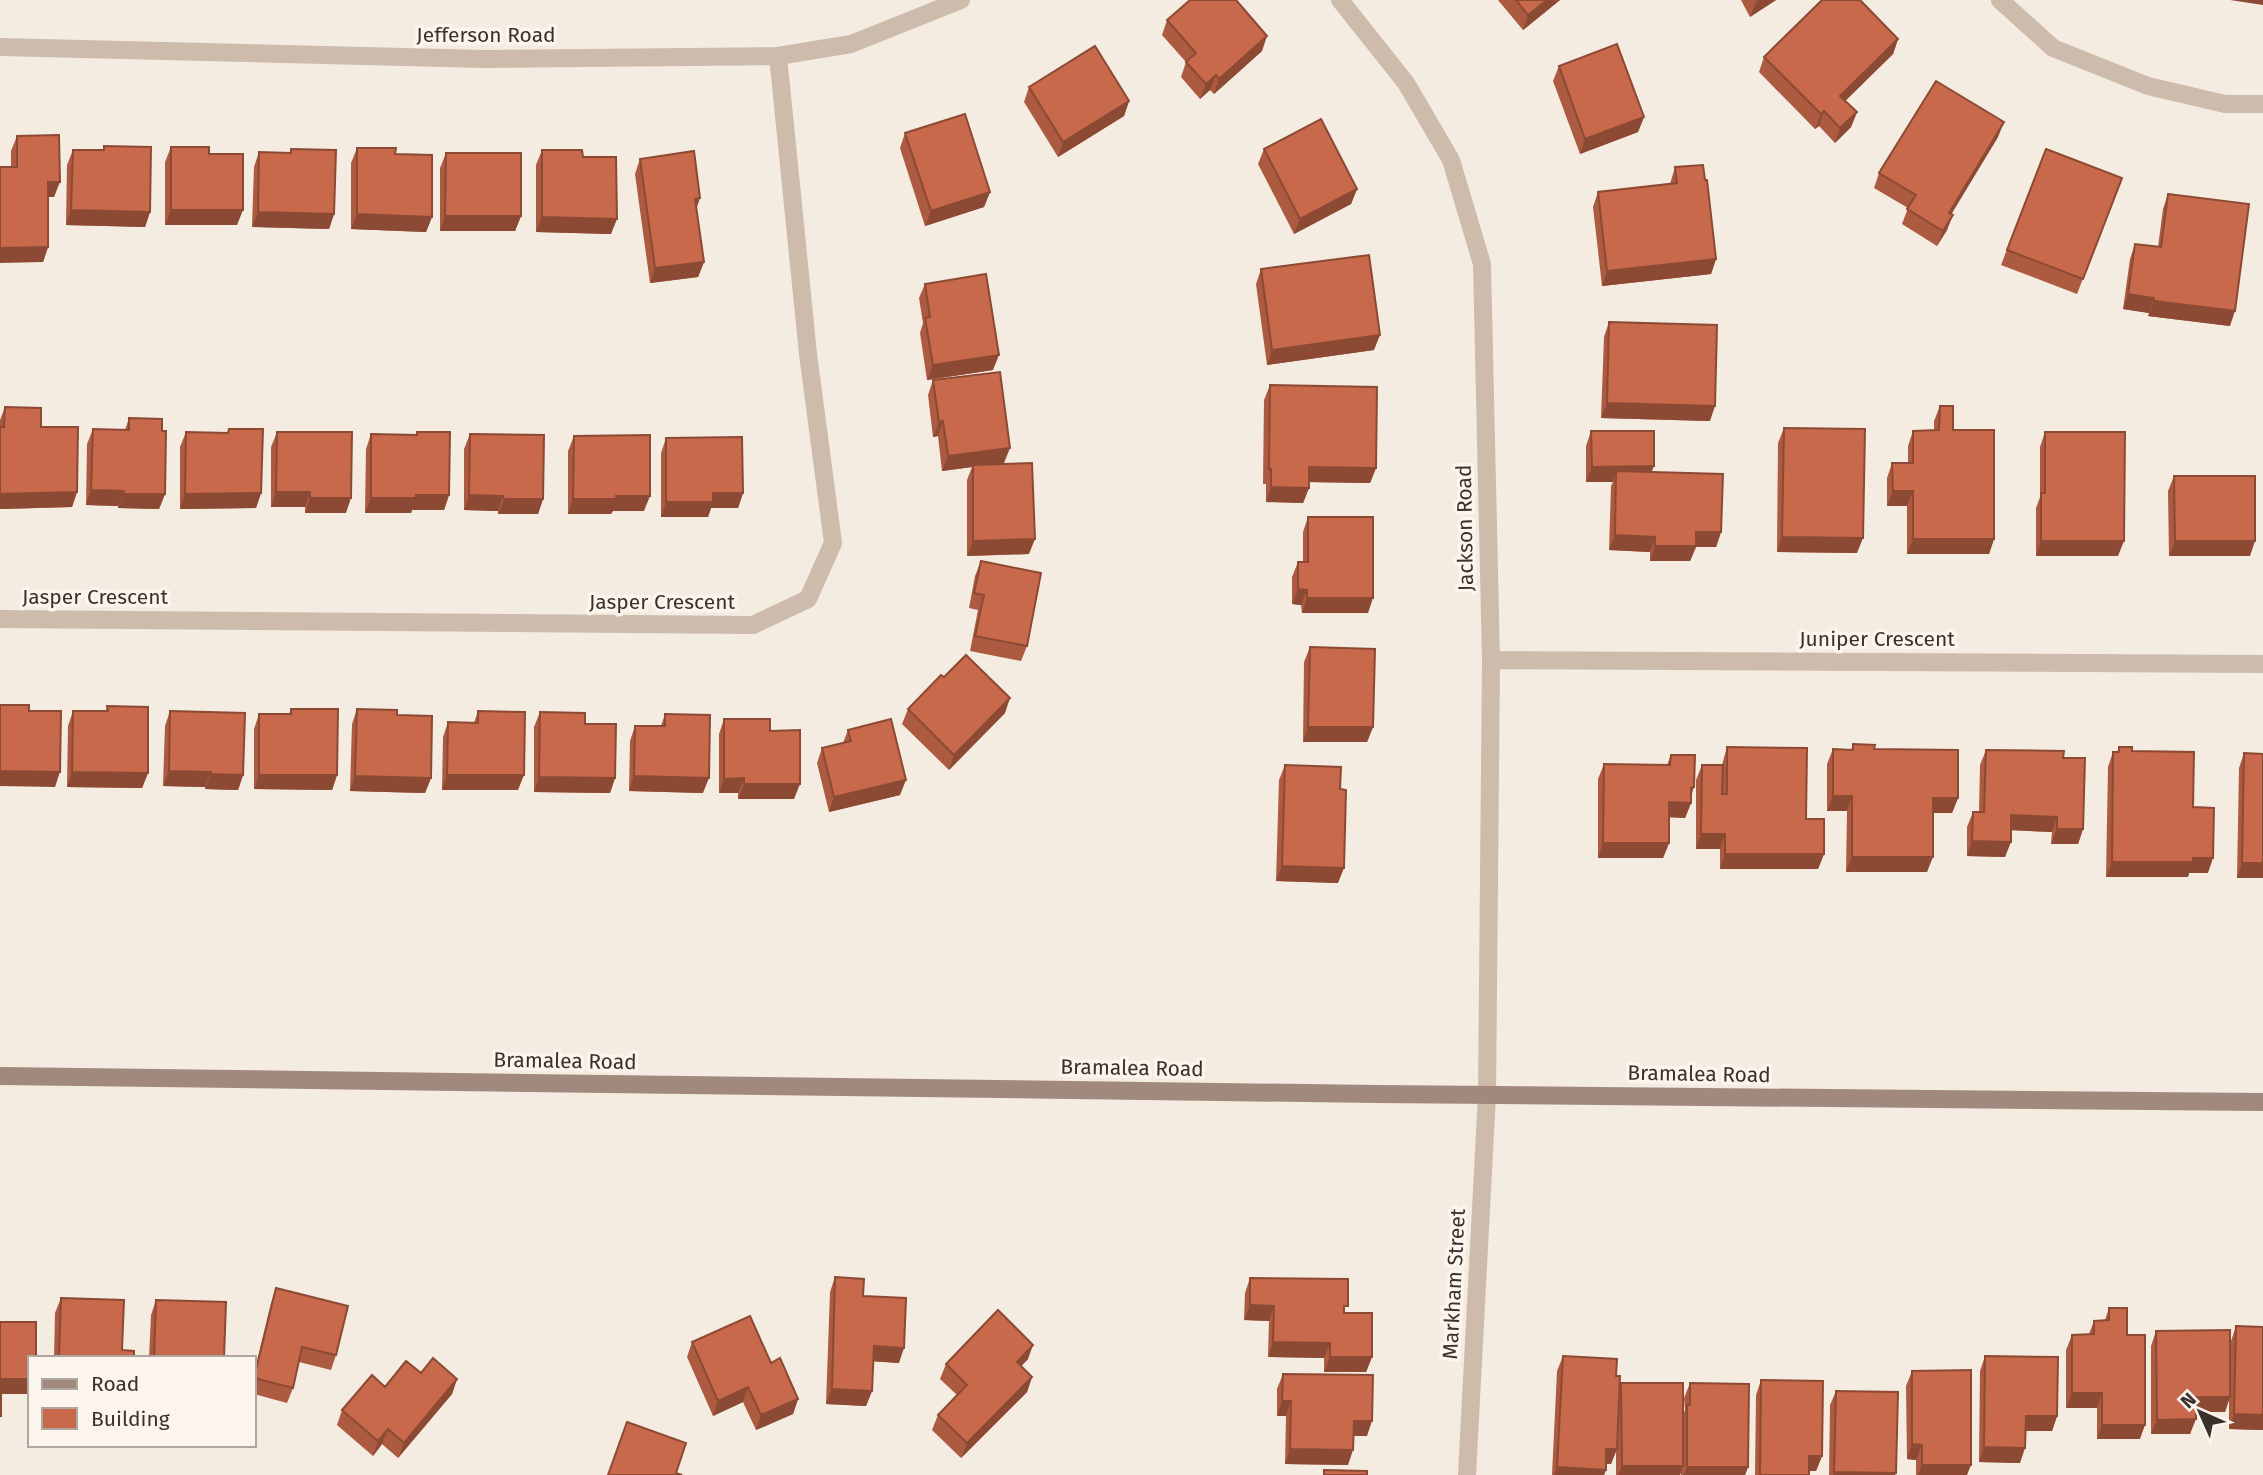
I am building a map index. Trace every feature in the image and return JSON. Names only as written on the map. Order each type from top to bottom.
[{"type":"main road","name":"Bramalea Road","points":[[0,1076],[2263,1102]]},
{"type":"street","name":"Jefferson Road","points":[[0,47],[484,59],[778,56],[851,44],[961,0]]},
{"type":"street","name":"Jackson Road","points":[[1340,0],[1406,83],[1451,160],[1482,264],[1491,660],[1487,1095]]},
{"type":"street","points":[[2000,0],[2053,47],[2148,86],[2225,104],[2263,104]]},
{"type":"street","name":"Jasper Crescent","points":[[0,619],[753,625],[807,599],[833,543],[808,354],[778,56]]},
{"type":"street","name":"Juniper Crescent","points":[[1491,660],[2263,664]]},
{"type":"street","name":"Markham Street","points":[[1467,1475],[1487,1095]]},
{"type":"building","points":[[1190,0],[1236,0],[1267,36],[1219,79],[1216,75],[1206,84],[1186,62],[1196,53],[1167,20]]},
{"type":"building","points":[[1516,0],[1547,0],[1528,15]]},
{"type":"building","points":[[1822,0],[1860,0],[1898,39],[1840,96],[1857,112],[1840,128],[1824,111],[1821,114],[1764,57]]},
{"type":"building","points":[[1617,44],[1644,117],[1585,139],[1559,66]]},
{"type":"building","points":[[1095,46],[1129,101],[1063,142],[1029,87]]},
{"type":"building","points":[[1936,81],[2004,122],[1949,213],[1953,215],[1943,231],[1907,209],[1916,195],[1879,173]]},
{"type":"building","points":[[965,114],[990,192],[931,211],[905,133]]},
{"type":"building","points":[[1321,119],[1357,189],[1300,219],[1264,149]]},
{"type":"building","points":[[59,135],[60,182],[48,182],[48,247],[0,248],[0,167],[17,167],[17,136]]},
{"type":"building","points":[[104,146],[151,147],[150,212],[71,210],[73,150],[104,150]]},
{"type":"building","points":[[171,147],[209,147],[209,154],[243,154],[243,210],[171,210]]},
{"type":"building","points":[[357,148],[396,148],[395,154],[432,155],[432,217],[357,214]]},
{"type":"building","points":[[291,149],[336,150],[334,214],[258,212],[259,152],[291,153]]},
{"type":"building","points":[[2046,149],[2122,178],[2083,279],[2007,250]]},
{"type":"building","points":[[542,150],[582,150],[583,157],[616,157],[617,219],[542,217]]},
{"type":"building","points":[[694,151],[700,198],[695,199],[704,262],[655,268],[640,159]]},
{"type":"building","points":[[446,153],[521,153],[521,216],[445,216]]},
{"type":"building","points":[[1703,165],[1716,259],[1607,271],[1598,192],[1677,183],[1675,167]]},
{"type":"building","points":[[2168,194],[2249,204],[2235,311],[2154,301],[2154,298],[2128,294],[2135,244],[2161,247]]},
{"type":"building","points":[[1369,255],[1380,335],[1272,350],[1261,269]]},
{"type":"building","points":[[986,274],[999,355],[933,365],[925,318],[930,317],[925,284]]},
{"type":"building","points":[[1609,322],[1717,325],[1715,406],[1607,403]]},
{"type":"building","points":[[1000,372],[1010,448],[948,456],[943,421],[939,422],[933,380]]},
{"type":"building","points":[[1270,385],[1377,387],[1376,468],[1309,467],[1309,488],[1271,487]]},
{"type":"building","points":[[1940,406],[1953,406],[1953,430],[1994,430],[1994,539],[1913,539],[1913,491],[1893,491],[1892,463],[1913,463],[1913,431],[1939,430]]},
{"type":"building","points":[[5,407],[41,408],[41,427],[78,427],[77,492],[0,494],[0,427],[4,427]]},
{"type":"building","points":[[129,418],[162,419],[162,431],[166,431],[165,494],[123,494],[124,491],[91,490],[93,429],[129,430]]},
{"type":"building","points":[[1784,428],[1865,429],[1863,538],[1782,537]]},
{"type":"building","points":[[229,429],[263,429],[261,493],[185,494],[186,432],[228,433]]},
{"type":"building","points":[[1591,431],[1654,431],[1654,466],[1592,467]]},
{"type":"building","points":[[277,432],[352,432],[351,498],[310,498],[310,492],[276,492]]},
{"type":"building","points":[[417,432],[450,432],[449,495],[371,498],[371,434],[417,435]]},
{"type":"building","points":[[2045,432],[2125,432],[2124,541],[2041,541],[2041,493],[2045,493]]},
{"type":"building","points":[[470,434],[544,435],[543,499],[504,499],[503,496],[469,495]]},
{"type":"building","points":[[650,435],[650,496],[573,499],[574,436]]},
{"type":"building","points":[[742,437],[743,493],[713,493],[713,502],[666,502],[666,438]]},
{"type":"building","points":[[1032,463],[1035,539],[973,541],[973,465]]},
{"type":"building","points":[[1616,471],[1723,474],[1721,532],[1696,532],[1696,546],[1655,546],[1655,537],[1615,535]]},
{"type":"building","points":[[2174,476],[2255,476],[2255,541],[2175,541]]},
{"type":"building","points":[[1308,517],[1373,517],[1373,598],[1307,598],[1307,590],[1298,589],[1298,562],[1308,562]]},
{"type":"building","points":[[981,561],[1041,573],[1027,646],[975,636],[984,595],[974,593]]},
{"type":"building","points":[[1310,647],[1375,649],[1373,727],[1308,727]]},
{"type":"building","points":[[966,655],[1010,698],[954,755],[908,709],[941,675],[944,677]]},
{"type":"building","points":[[0,705],[29,705],[29,711],[61,711],[60,772],[0,771]]},
{"type":"building","points":[[107,706],[148,707],[148,773],[72,772],[73,711],[108,711]]},
{"type":"building","points":[[291,709],[338,709],[337,775],[259,775],[259,714],[291,714]]},
{"type":"building","points":[[357,709],[397,710],[397,715],[432,716],[431,778],[355,776]]},
{"type":"building","points":[[170,711],[245,713],[243,775],[169,771]]},
{"type":"building","points":[[478,711],[525,712],[524,775],[447,775],[448,722],[478,723]]},
{"type":"building","points":[[540,712],[585,713],[585,724],[616,724],[615,778],[539,777]]},
{"type":"building","points":[[665,714],[710,715],[709,778],[634,776],[635,726],[665,726]]},
{"type":"building","points":[[724,719],[770,719],[770,731],[800,730],[800,784],[744,784],[744,778],[724,779]]},
{"type":"building","points":[[891,719],[906,780],[834,797],[822,748],[851,741],[848,730]]},
{"type":"building","points":[[1853,744],[1875,745],[1874,749],[1958,750],[1958,798],[1933,798],[1933,857],[1852,857],[1852,796],[1833,796],[1833,749],[1853,750]]},
{"type":"building","points":[[1727,747],[1807,748],[1806,819],[1824,819],[1824,854],[1725,854],[1725,834],[1701,834],[1702,765],[1723,765],[1722,794],[1727,794]]},
{"type":"building","points":[[2119,747],[2132,747],[2132,751],[2194,752],[2193,807],[2214,808],[2213,858],[2193,858],[2193,862],[2112,862],[2113,752],[2119,752]]},
{"type":"building","points":[[1986,750],[2064,751],[2063,758],[2085,758],[2083,829],[2057,829],[2057,817],[2011,815],[2011,842],[1972,841],[1973,812],[1984,812]]},
{"type":"building","points":[[2244,753],[2263,754],[2263,863],[2242,863]]},
{"type":"building","points":[[1671,755],[1695,755],[1691,803],[1669,802],[1669,843],[1603,843],[1604,764],[1670,765]]},
{"type":"building","points":[[1285,765],[1341,767],[1340,789],[1346,790],[1344,868],[1282,866]]},
{"type":"building","points":[[835,1277],[864,1279],[863,1296],[906,1298],[904,1348],[874,1346],[872,1391],[832,1389]]},
{"type":"building","points":[[1250,1278],[1348,1279],[1348,1306],[1344,1306],[1344,1313],[1372,1313],[1372,1357],[1330,1357],[1330,1343],[1273,1342],[1274,1306],[1250,1305]]},
{"type":"building","points":[[276,1288],[348,1306],[336,1355],[302,1347],[293,1388],[256,1379]]},
{"type":"building","points":[[61,1298],[124,1300],[122,1350],[134,1351],[134,1356],[59,1356]]},
{"type":"building","points":[[156,1300],[226,1302],[224,1356],[154,1356]]},
{"type":"building","points":[[2109,1308],[2127,1308],[2127,1335],[2145,1335],[2145,1425],[2102,1425],[2102,1393],[2072,1393],[2072,1335],[2094,1334],[2094,1321],[2109,1320]]},
{"type":"building","points":[[998,1310],[1033,1345],[1017,1362],[1032,1377],[967,1443],[938,1415],[967,1385],[946,1364]]},
{"type":"building","points":[[750,1316],[771,1363],[780,1358],[798,1399],[761,1415],[748,1387],[718,1401],[692,1342]]},
{"type":"building","points":[[0,1322],[36,1322],[36,1356],[28,1356],[28,1379],[1,1379],[0,1416]]},
{"type":"building","points":[[2236,1326],[2263,1327],[2263,1415],[2234,1414]]},
{"type":"building","points":[[2230,1330],[2230,1397],[2196,1397],[2196,1419],[2157,1420],[2156,1331]]},
{"type":"building","points":[[1563,1356],[1617,1359],[1616,1376],[1620,1376],[1617,1449],[1606,1449],[1606,1470],[1557,1467]]},
{"type":"building","points":[[1985,1356],[2058,1357],[2057,1416],[2026,1416],[2025,1448],[1984,1447]]},
{"type":"building","points":[[433,1358],[457,1379],[404,1443],[388,1429],[378,1441],[342,1410],[372,1375],[385,1387],[406,1361],[421,1373]]},
{"type":"building","points":[[1971,1370],[1971,1465],[1922,1465],[1922,1445],[1912,1444],[1912,1371]]},
{"type":"building","points":[[1283,1374],[1373,1375],[1372,1421],[1354,1421],[1353,1450],[1290,1449],[1291,1401],[1282,1401]]},
{"type":"building","points":[[1761,1380],[1823,1381],[1822,1456],[1809,1456],[1809,1475],[1760,1475]]},
{"type":"building","points":[[1621,1383],[1683,1383],[1683,1466],[1622,1466]]},
{"type":"building","points":[[1690,1383],[1749,1384],[1748,1467],[1687,1467],[1687,1405],[1690,1405]]},
{"type":"building","points":[[1836,1391],[1898,1392],[1896,1473],[1834,1472]]},
{"type":"building","points":[[627,1422],[686,1443],[676,1473],[682,1475],[608,1475]]},
{"type":"building","points":[[1324,1470],[1367,1471],[1367,1475],[1324,1475]]}]
